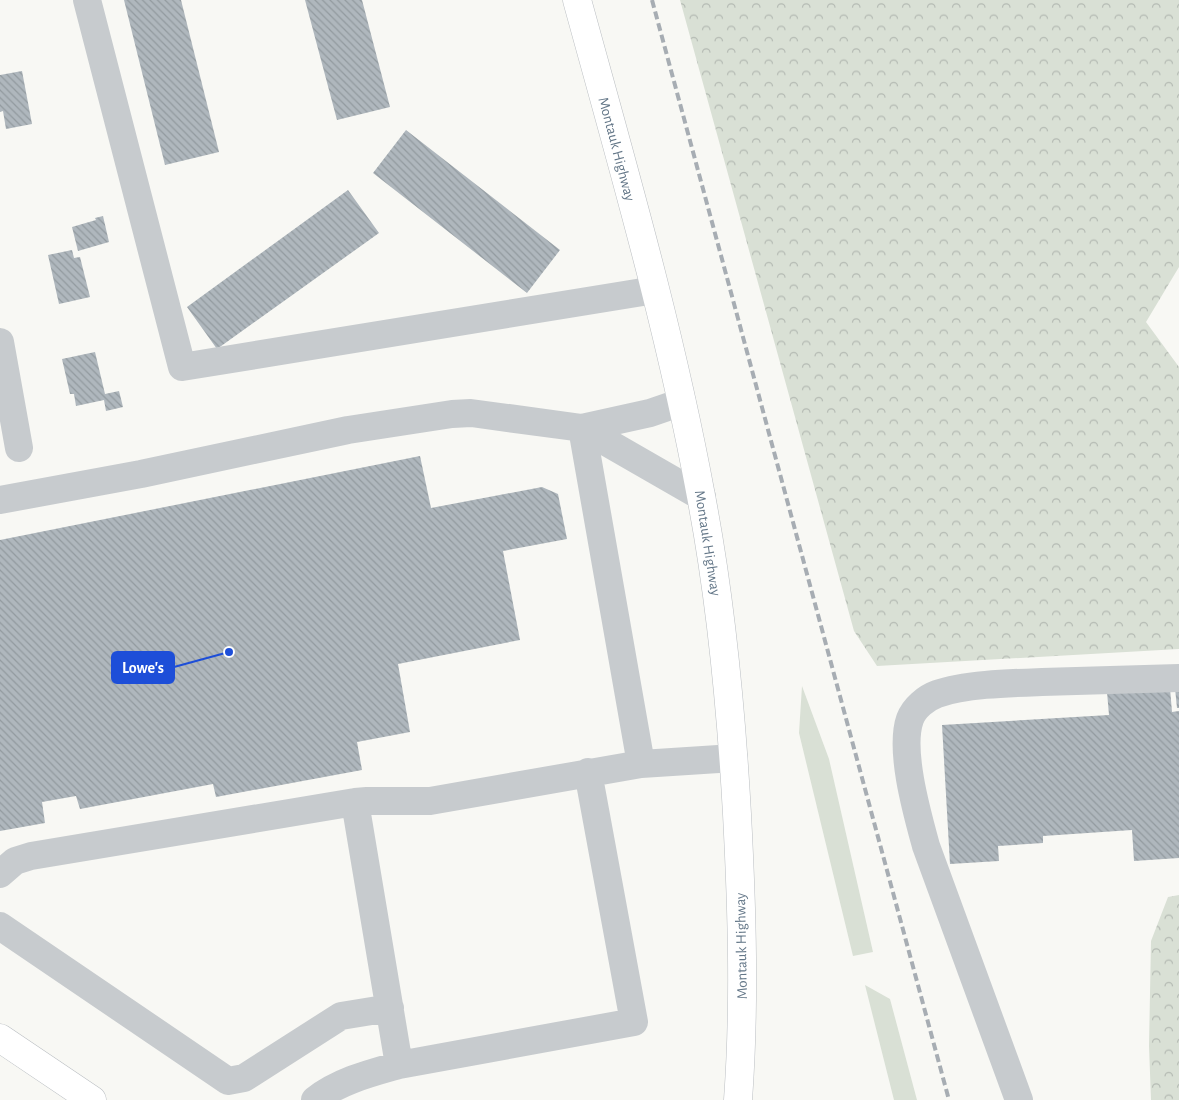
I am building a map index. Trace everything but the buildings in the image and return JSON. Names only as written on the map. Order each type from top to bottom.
[{"type":"main road","name":"Montauk Highway","points":[[577,0],[656,290],[702,496],[718,608],[734,758],[742,984],[738,1100]]},
{"type":"main road","points":[[2,1043],[92,1100]]},
{"type":"street","points":[[88,0],[182,367],[656,290]]},
{"type":"street","points":[[0,342],[19,448]]},
{"type":"street","points":[[0,500],[141,474],[348,430],[452,414],[471,413],[582,428],[650,413],[682,402]]},
{"type":"street","points":[[582,428],[702,496]]},
{"type":"street","points":[[582,428],[641,764]]},
{"type":"street","points":[[1019,1100],[926,846],[917,812],[908,759],[906,735],[910,717],[920,704],[936,694],[961,689],[1005,684],[1179,678]]},
{"type":"street","points":[[0,874],[15,861],[31,856],[355,802],[430,800],[641,764],[734,758]]},
{"type":"street","points":[[315,1100],[344,1084],[399,1064],[634,1022],[588,772]]},
{"type":"street","points":[[355,802],[399,1064]]},
{"type":"street","points":[[0,926],[228,1080],[244,1078],[341,1016],[390,1008]]},
{"type":"green space","points":[[680,0],[1179,0],[1179,267],[1146,322],[1179,367],[1179,649],[877,666],[854,631]]},
{"type":"green space","points":[[802,686],[829,759],[873,952],[853,956],[799,733]]},
{"type":"green space","points":[[1179,895],[1179,1100],[1151,1100],[1149,1046],[1151,941],[1168,897]]},
{"type":"green space","points":[[865,985],[890,999],[917,1100],[894,1100]]},
{"type":"railway","points":[[652,0],[949,1100]]},
{"type":"place","name":"Lowe's","points":[[229,652]]}]
